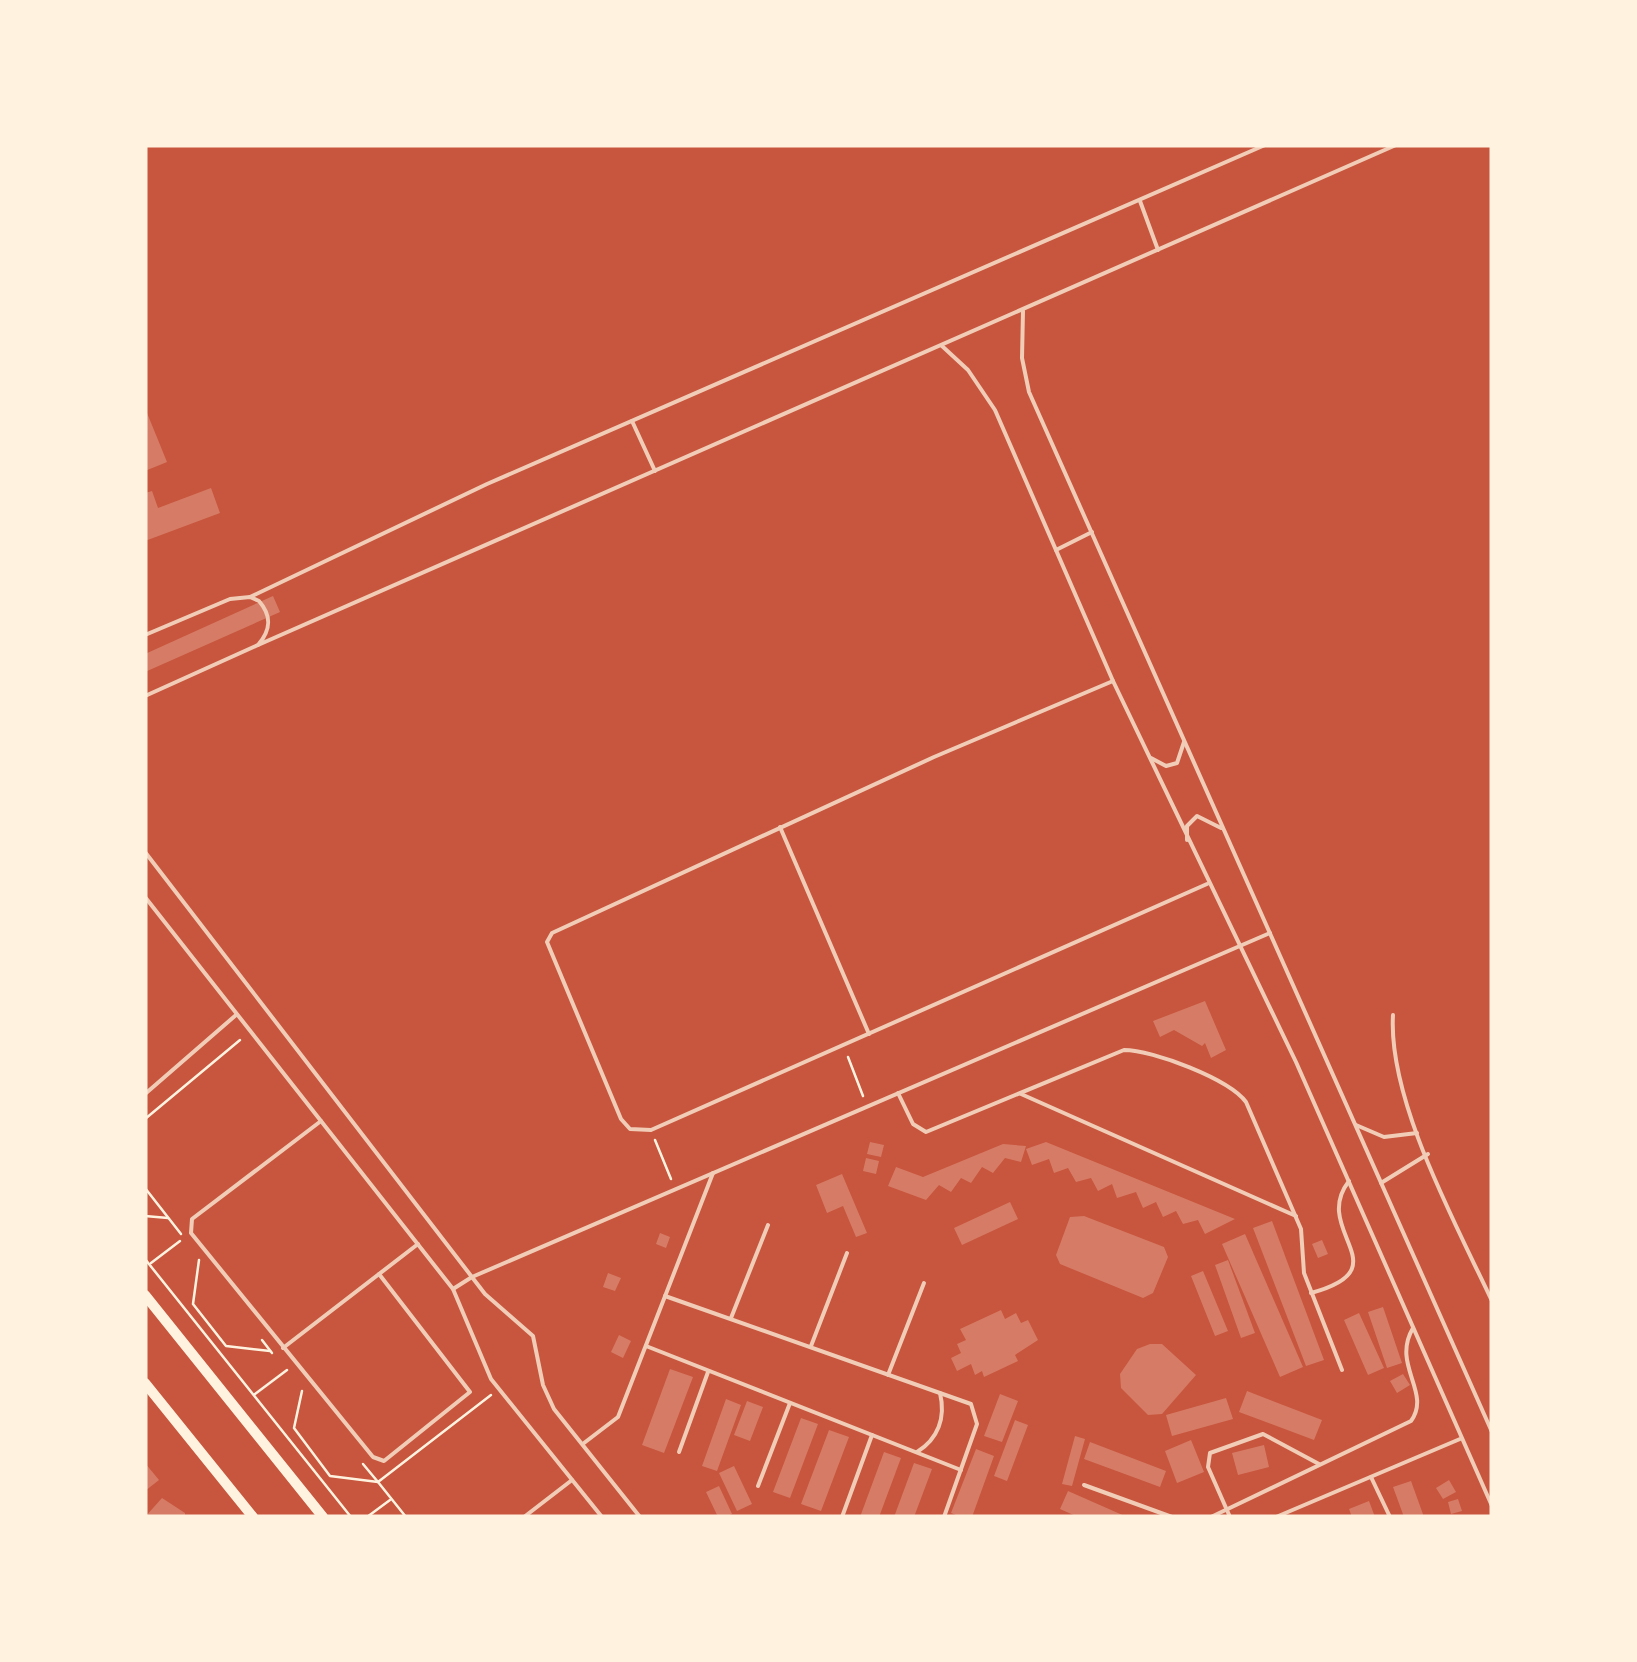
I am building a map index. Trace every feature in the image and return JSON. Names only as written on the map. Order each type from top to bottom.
[{"type":"main road","points":[[145,1295],[316,1515]]},
{"type":"main road","points":[[145,1384],[252,1517]]},
{"type":"lane","points":[[145,635],[230,598],[250,597],[632,421],[1264,145]]},
{"type":"lane","points":[[145,696],[1396,145]]},
{"type":"lane","points":[[1140,201],[1158,250]]},
{"type":"lane","points":[[1023,310],[1022,358],[1029,392],[1492,1432]]},
{"type":"lane","points":[[942,346],[988,396],[1113,681],[1348,1181],[1492,1506]]},
{"type":"lane","points":[[632,421],[655,471]]},
{"type":"lane","points":[[1056,550],[1092,532]]},
{"type":"lane","points":[[250,597],[265,609],[269,618],[269,628],[258,645]]},
{"type":"lane","points":[[1113,681],[562,926],[547,942],[621,1119],[630,1129],[651,1130],[1207,884]]},
{"type":"lane","points":[[1147,755],[1173,765],[1182,754],[1184,740]]},
{"type":"lane","points":[[1187,840],[1187,826],[1197,816],[1213,820],[1225,831]]},
{"type":"lane","points":[[780,827],[870,1034]]},
{"type":"lane","points":[[145,852],[494,1305],[533,1336],[548,1397],[640,1517]]},
{"type":"lane","points":[[145,897],[453,1289],[492,1379],[602,1517]]},
{"type":"lane","points":[[453,1289],[472,1277],[1270,933]]},
{"type":"lane","points":[[145,1094],[237,1014]]},
{"type":"lane","points":[[1393,1015],[1391,1047],[1401,1093],[1492,1301]]},
{"type":"lane","points":[[898,1093],[916,1128],[926,1132],[1124,1050],[1153,1055],[1230,1086],[1246,1102],[1296,1216],[1302,1232],[1304,1273],[1342,1370]]},
{"type":"lane","points":[[1019,1093],[1296,1216]]},
{"type":"lane","points":[[321,1121],[191,1224],[193,1239],[374,1457],[384,1462],[393,1459],[470,1392],[379,1274]]},
{"type":"lane","points":[[1356,1125],[1384,1137],[1417,1134]]},
{"type":"lane","points":[[1382,1182],[1428,1154]]},
{"type":"lane","points":[[582,1444],[618,1417],[713,1173]]},
{"type":"lane","points":[[1311,1294],[1339,1286],[1352,1271],[1354,1257],[1338,1212],[1340,1195],[1348,1181]]},
{"type":"lane","points":[[731,1320],[768,1225]]},
{"type":"lane","points":[[282,1348],[418,1244]]},
{"type":"lane","points":[[810,1348],[847,1253]]},
{"type":"lane","points":[[888,1374],[924,1283]]},
{"type":"lane","points":[[665,1296],[971,1404],[977,1413],[944,1517]]},
{"type":"lane","points":[[1211,1517],[1225,1506],[1405,1426],[1415,1416],[1419,1402],[1404,1353],[1413,1328]]},
{"type":"lane","points":[[646,1346],[961,1470]]},
{"type":"lane","points":[[679,1452],[708,1371]]},
{"type":"lane","points":[[917,1452],[932,1440],[941,1422],[940,1393]]},
{"type":"lane","points":[[758,1486],[790,1403]]},
{"type":"lane","points":[[842,1517],[872,1434]]},
{"type":"lane","points":[[1230,1517],[1207,1462],[1210,1453],[1263,1434],[1320,1464]]},
{"type":"lane","points":[[1276,1517],[1462,1438]]},
{"type":"lane","points":[[1371,1477],[1390,1517]]},
{"type":"lane","points":[[524,1517],[572,1480]]},
{"type":"lane","points":[[1084,1485],[1172,1517]]},
{"type":"lane","points":[[1297,1508],[1301,1517]]},
{"type":"path","points":[[145,1119],[251,1032]]},
{"type":"path","points":[[844,1046],[867,1107]]},
{"type":"path","points":[[651,1130],[676,1189]]},
{"type":"path","points":[[145,1216],[168,1218]]},
{"type":"path","points":[[150,1264],[184,1238]]},
{"type":"path","points":[[145,1258],[351,1517]]},
{"type":"path","points":[[199,1258],[193,1304],[226,1346],[270,1351]]},
{"type":"path","points":[[254,1396],[287,1370]]},
{"type":"path","points":[[303,1390],[294,1428],[330,1476],[378,1482],[406,1517]]},
{"type":"path","points":[[367,1517],[391,1498]]},
{"type":"building","points":[[145,408],[167,462],[145,471]]},
{"type":"building","points":[[211,488],[220,513],[145,541],[145,493],[152,491],[158,508]]},
{"type":"building","points":[[273,596],[280,612],[145,672],[145,654]]},
{"type":"building","points":[[1205,1001],[1226,1050],[1211,1058],[1205,1043],[1202,1046],[1174,1030],[1160,1037],[1153,1021]]},
{"type":"building","points":[[870,1142],[884,1145],[881,1157],[867,1154]]},
{"type":"building","points":[[1046,1142],[1235,1219],[1205,1234],[1198,1220],[1183,1224],[1176,1211],[1163,1217],[1156,1202],[1143,1208],[1136,1192],[1117,1198],[1112,1184],[1098,1191],[1091,1178],[1076,1182],[1068,1168],[1054,1173],[1049,1159],[1032,1165],[1026,1149]]},
{"type":"building","points":[[1003,1144],[1026,1146],[1021,1162],[1005,1158],[993,1173],[982,1167],[971,1183],[961,1178],[951,1192],[939,1185],[926,1200],[888,1186],[896,1167],[923,1177]]},
{"type":"building","points":[[866,1158],[879,1161],[876,1174],[863,1171]]},
{"type":"building","points":[[842,1174],[867,1233],[856,1237],[843,1206],[827,1213],[816,1185]]},
{"type":"building","points":[[1010,1202],[1018,1219],[962,1245],[954,1228]]},
{"type":"building","points":[[1084,1216],[1164,1247],[1168,1257],[1153,1293],[1143,1298],[1060,1264],[1056,1255],[1070,1217]]},
{"type":"building","points":[[1272,1221],[1324,1360],[1306,1366],[1253,1228]]},
{"type":"building","points":[[660,1233],[670,1237],[666,1248],[656,1244]]},
{"type":"building","points":[[1245,1234],[1303,1367],[1280,1377],[1222,1244]]},
{"type":"building","points":[[1322,1240],[1328,1254],[1318,1258],[1312,1244]]},
{"type":"building","points":[[1228,1260],[1255,1333],[1241,1338],[1215,1265]]},
{"type":"building","points":[[1203,1271],[1228,1331],[1215,1336],[1191,1276]]},
{"type":"building","points":[[608,1273],[621,1278],[615,1291],[603,1287]]},
{"type":"building","points":[[1383,1307],[1402,1363],[1387,1368],[1368,1312]]},
{"type":"building","points":[[1001,1310],[1005,1319],[1016,1313],[1021,1323],[1028,1320],[1038,1340],[1015,1355],[1018,1361],[984,1377],[982,1371],[975,1375],[971,1364],[957,1371],[951,1358],[961,1353],[957,1344],[966,1340],[960,1329]]},
{"type":"building","points":[[1359,1313],[1384,1368],[1368,1375],[1344,1320]]},
{"type":"building","points":[[619,1335],[631,1341],[623,1358],[611,1352]]},
{"type":"building","points":[[1162,1344],[1196,1375],[1162,1414],[1148,1415],[1121,1388],[1120,1374],[1137,1349]]},
{"type":"building","points":[[670,1369],[693,1377],[664,1453],[642,1445]]},
{"type":"building","points":[[1403,1374],[1410,1385],[1397,1393],[1390,1381]]},
{"type":"building","points":[[1247,1391],[1322,1420],[1314,1440],[1239,1412]]},
{"type":"building","points":[[1000,1394],[1018,1401],[1002,1442],[984,1436]]},
{"type":"building","points":[[1226,1398],[1233,1419],[1172,1436],[1166,1415]]},
{"type":"building","points":[[726,1399],[741,1405],[717,1471],[702,1466]]},
{"type":"building","points":[[747,1401],[763,1407],[750,1441],[734,1435]]},
{"type":"building","points":[[801,1418],[818,1424],[790,1498],[773,1492]]},
{"type":"building","points":[[1015,1420],[1028,1425],[1007,1481],[994,1476]]},
{"type":"building","points":[[829,1430],[849,1437],[821,1511],[801,1504]]},
{"type":"building","points":[[1075,1436],[1085,1439],[1072,1486],[1062,1484]]},
{"type":"building","points":[[1191,1440],[1204,1472],[1177,1483],[1165,1451]]},
{"type":"building","points":[[1090,1442],[1166,1471],[1160,1487],[1084,1459]]},
{"type":"building","points":[[1264,1445],[1269,1467],[1238,1475],[1232,1453]]},
{"type":"building","points":[[976,1449],[994,1456],[972,1517],[961,1517],[951,1513]]},
{"type":"building","points":[[884,1452],[901,1458],[879,1517],[860,1517]]},
{"type":"building","points":[[145,1463],[159,1480],[145,1491]]},
{"type":"building","points":[[914,1463],[932,1469],[914,1517],[894,1517]]},
{"type":"building","points":[[734,1466],[752,1504],[737,1511],[719,1473]]},
{"type":"building","points":[[1449,1480],[1456,1492],[1443,1499],[1436,1488]]},
{"type":"building","points":[[1411,1481],[1424,1517],[1404,1517],[1393,1487]]},
{"type":"building","points":[[719,1486],[732,1514],[725,1517],[718,1517],[706,1492]]},
{"type":"building","points":[[1068,1491],[1127,1517],[1078,1517],[1060,1509]]},
{"type":"building","points":[[162,1498],[185,1513],[185,1517],[145,1517]]},
{"type":"building","points":[[1458,1499],[1462,1511],[1451,1514],[1448,1502]]},
{"type":"building","points":[[1369,1501],[1375,1517],[1352,1517],[1349,1509]]}]
